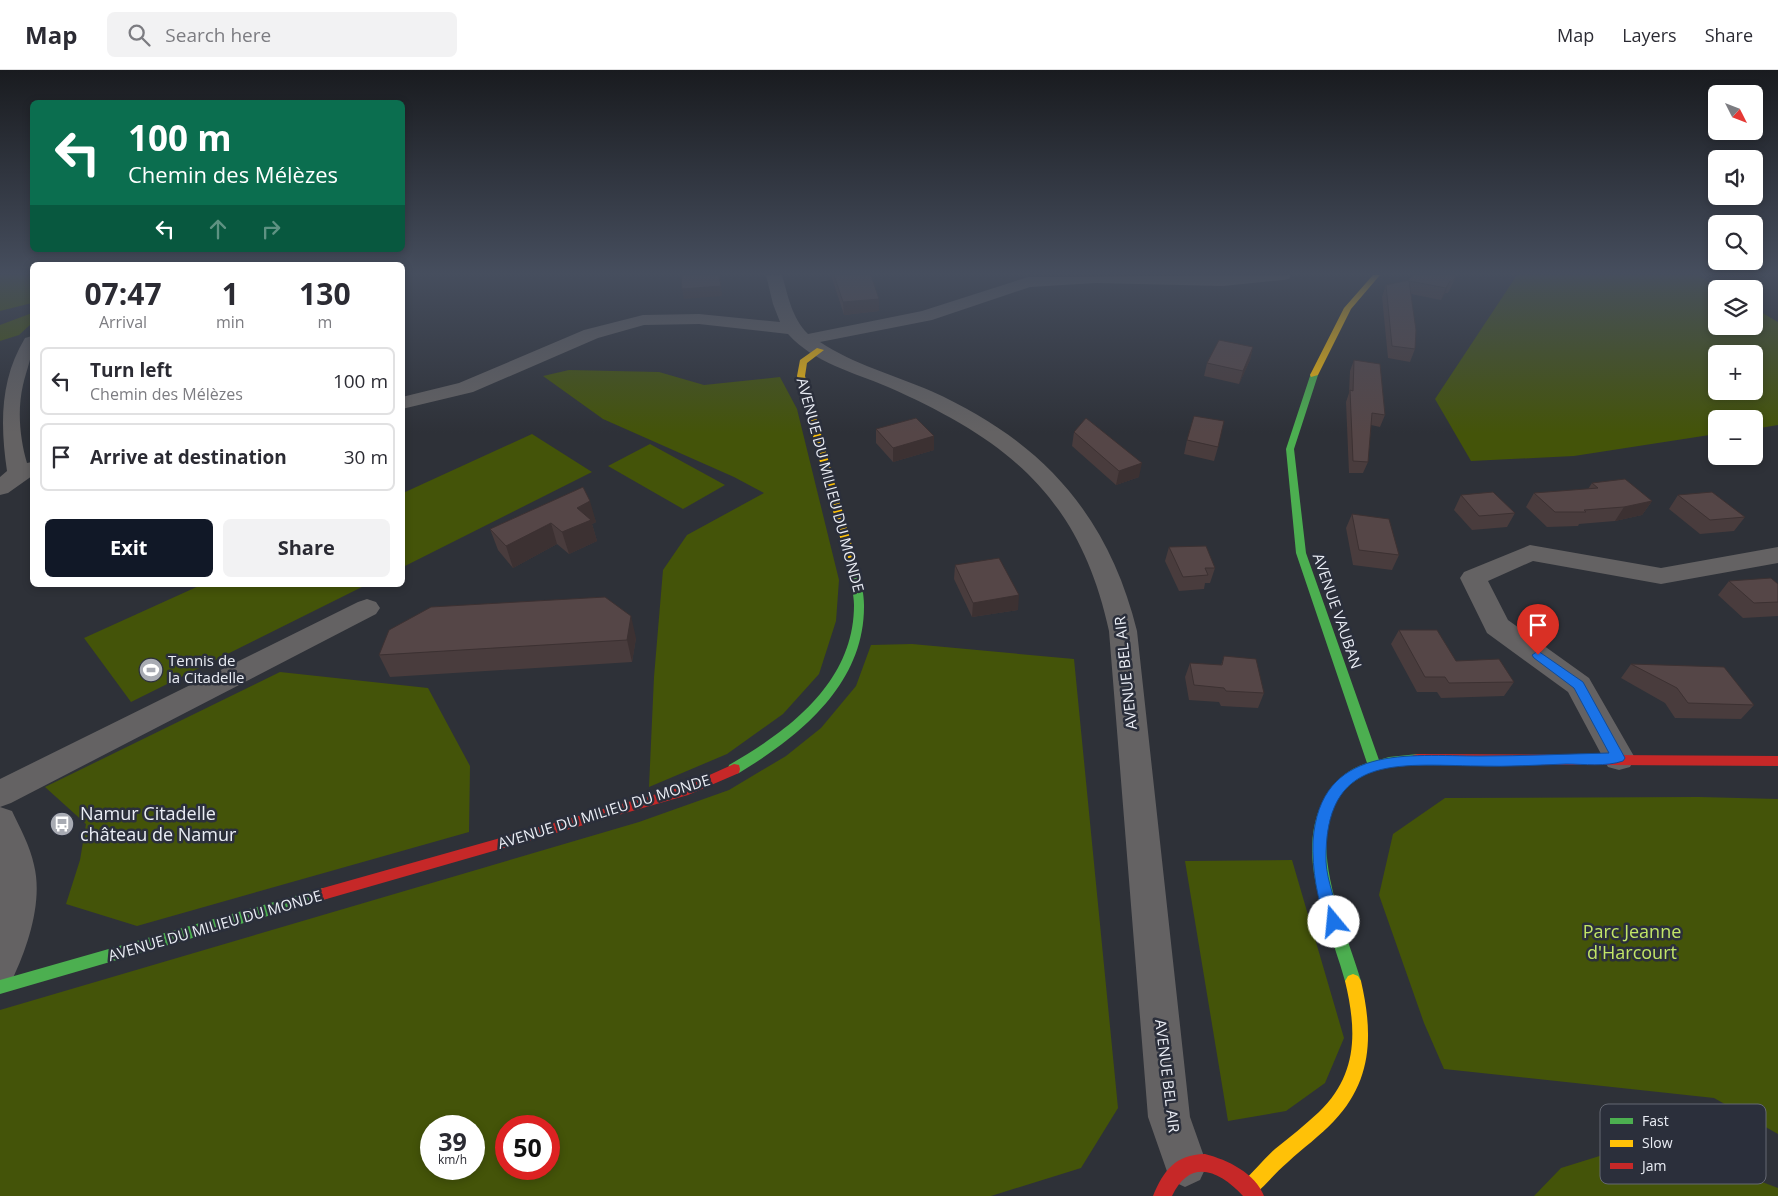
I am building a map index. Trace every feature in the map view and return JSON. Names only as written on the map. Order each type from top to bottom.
[{"type":"main road","name":"AVENUE VAUBAN","points":[[1338,328],[1316,370],[1290,449],[1301,553],[1374,765]]},
{"type":"main road","name":"AVENUE DU MILIEU DU MONDE","points":[[0,987],[688,790],[744,764],[797,727],[821,704],[840,677],[851,654],[860,615],[857,581],[801,376],[806,340]]},
{"type":"main road","points":[[1162,1196],[1174,1172],[1186,1165],[1205,1162],[1222,1167],[1239,1177],[1252,1192],[1335,1108],[1353,1080],[1362,1042],[1360,1013],[1351,975],[1326,898],[1319,864],[1319,846],[1324,814],[1335,790],[1355,773],[1374,765],[1424,759],[1480,761],[1618,758],[1778,761]]},
{"type":"street","points":[[405,402],[466,388],[591,334],[615,328]]},
{"type":"street","points":[[743,328],[806,340],[868,328]]},
{"type":"street","points":[[796,328],[806,340]]},
{"type":"street","name":"AVENUE BEL AIR","points":[[806,340],[946,406],[979,424],[1006,444],[1041,473],[1060,494],[1088,533],[1102,560],[1114,591],[1123,631],[1169,1117],[1186,1165]]},
{"type":"street","points":[[0,488],[26,471],[12,452],[9,412],[15,374],[30,346]]},
{"type":"street","points":[[1618,758],[1578,685],[1497,626],[1473,578],[1530,553],[1661,576],[1778,555]]},
{"type":"street","points":[[0,794],[367,608]]},
{"type":"street","points":[[0,821],[14,855],[19,879],[17,910],[0,966]]},
{"type":"green space","points":[[0,328],[27,328],[19,335],[0,341]]},
{"type":"green space","points":[[1482,328],[1708,328],[1708,335],[1763,335],[1763,328],[1778,328],[1778,425],[1763,428],[1763,410],[1708,410],[1708,435],[1574,456],[1471,461],[1435,399]]},
{"type":"green space","points":[[569,370],[659,372],[704,385],[780,377],[797,409],[839,580],[836,621],[819,674],[783,714],[727,754],[649,787],[654,677],[663,570],[687,535],[764,493],[734,477],[603,419],[543,376]]},
{"type":"green space","points":[[532,434],[592,472],[405,566],[405,492]]},
{"type":"green space","points":[[650,444],[725,485],[683,509],[608,466]]},
{"type":"green space","name":"Tennis de la Citadelle","points":[[197,587],[362,587],[131,702],[84,638]]},
{"type":"green space","points":[[912,644],[1074,659],[1118,1108],[1081,1168],[991,1196],[0,1196],[0,1010],[639,822],[729,790],[786,756],[821,728],[856,686],[871,645]]},
{"type":"green space","points":[[280,672],[428,688],[470,766],[469,832],[137,926],[66,904],[80,860],[86,824],[45,787]]},
{"type":"green space","name":"Parc Jeanne d'Harcourt","points":[[1699,797],[1778,799],[1778,1134],[1766,1127],[1766,1104],[1725,1104],[1714,1098],[1444,1069],[1424,1023],[1379,895],[1393,834],[1445,798]]},
{"type":"green space","points":[[1292,860],[1344,1038],[1325,1083],[1286,1111],[1228,1121],[1185,861]]},
{"type":"green space","points":[[1600,1156],[1600,1184],[1766,1183],[1778,1188],[1778,1196],[1534,1196],[1561,1168]]},
{"type":"building","points":[[1390,328],[1416,328],[1415,349],[1392,346]]},
{"type":"building","points":[[1219,340],[1253,347],[1243,371],[1207,363]]},
{"type":"building","points":[[1354,360],[1380,364],[1385,415],[1372,413],[1368,462],[1353,461],[1350,390],[1353,391]]},
{"type":"building","points":[[1194,416],[1224,421],[1218,447],[1187,440]]},
{"type":"building","points":[[916,418],[934,436],[893,448],[876,429]]},
{"type":"building","points":[[1086,418],[1142,463],[1119,471],[1074,432]]},
{"type":"building","points":[[1625,479],[1652,501],[1624,507],[1584,510],[1586,512],[1555,512],[1534,493],[1598,488],[1592,483]]},
{"type":"building","points":[[583,487],[590,501],[577,508],[591,520],[562,532],[551,523],[506,546],[490,529]]},
{"type":"building","points":[[1493,492],[1515,513],[1479,516],[1461,495]]},
{"type":"building","points":[[1712,492],[1745,517],[1710,520],[1678,495]]},
{"type":"building","points":[[1352,514],[1389,519],[1399,555],[1359,550]]},
{"type":"building","points":[[1206,546],[1215,568],[1205,568],[1208,575],[1183,577],[1169,547]]},
{"type":"building","points":[[999,558],[1019,595],[973,603],[955,565]]},
{"type":"building","points":[[1771,578],[1778,584],[1778,602],[1754,603],[1729,581]]},
{"type":"building","points":[[605,597],[631,616],[627,640],[379,655],[389,630],[431,607]]},
{"type":"building","points":[[1399,630],[1437,630],[1456,661],[1499,659],[1514,682],[1449,683],[1445,677],[1425,677]]},
{"type":"building","points":[[1224,656],[1256,659],[1264,693],[1226,691],[1224,688],[1194,685],[1190,663],[1222,665]]},
{"type":"building","points":[[1631,664],[1724,667],[1754,705],[1688,703],[1677,688]]},
{"type":"traffic: fast","points":[[1314,375],[1290,449],[1301,553],[1374,765]]},
{"type":"traffic: fast","points":[[734,769],[761,753],[811,713],[831,690],[847,664],[856,635],[859,604],[854,571]]},
{"type":"traffic: fast","points":[[1353,981],[1331,913],[1320,862],[1320,836],[1324,814],[1332,795],[1346,780],[1365,769],[1389,762],[1418,759]]},
{"type":"traffic: fast","points":[[0,987],[323,894]]},
{"type":"traffic: slow","points":[[1314,375],[1338,328]]},
{"type":"traffic: slow","points":[[820,350],[803,362],[801,376],[854,571]]},
{"type":"traffic: slow","points":[[1249,1188],[1281,1156],[1330,1113],[1342,1099],[1351,1084],[1357,1068],[1361,1034],[1360,1017],[1353,981]]},
{"type":"traffic: jam","points":[[1418,759],[1778,761]]},
{"type":"traffic: jam","points":[[323,894],[688,790],[734,769]]},
{"type":"traffic: jam","points":[[1162,1196],[1170,1179],[1181,1169],[1192,1163],[1205,1163],[1218,1167],[1244,1184],[1255,1196]]},
{"type":"place","name":"Tennis de la Citadelle","points":[[151,670]]},
{"type":"place","name":"Namur Citadelle château de Namur","points":[[62,824]]},
{"type":"route","points":[[1334,922],[1326,898],[1319,864],[1321,827],[1329,800],[1335,790],[1355,773],[1386,762],[1416,759],[1480,761],[1618,758],[1578,685],[1538,655]]}]
